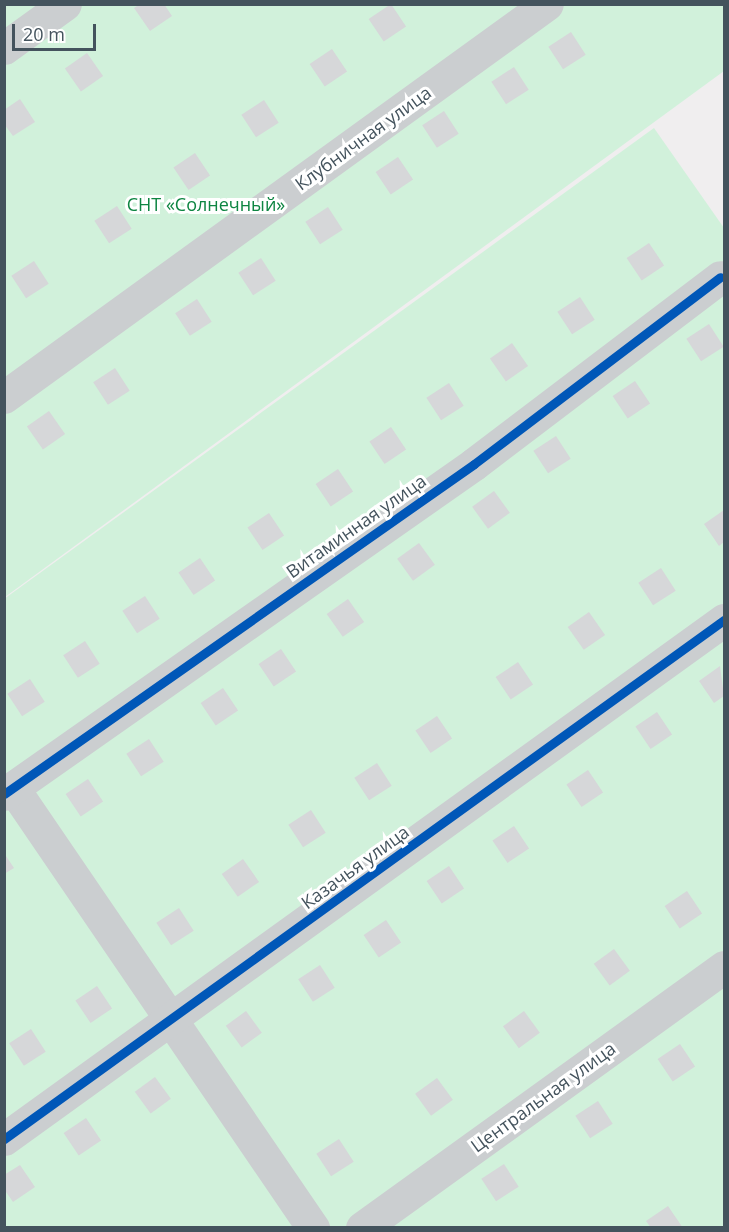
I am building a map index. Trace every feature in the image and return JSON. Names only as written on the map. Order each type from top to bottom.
[{"type":"street","points":[[4,48],[65,4]]},
{"type":"street","name":"Клубничная улица","points":[[4,397],[547,4]]},
{"type":"street","name":"Витаминная улица","points":[[9,791],[474,464],[720,277]]},
{"type":"street","name":"Казачья улица","points":[[4,1139],[170,1023],[724,621]]},
{"type":"street","points":[[9,791],[313,1227]]},
{"type":"street","name":"Центральная улица","points":[[362,1227],[724,967]]},
{"type":"green space","name":"СНТ «Солнечный»","points":[[5,5],[724,5],[724,71],[5,597]]},
{"type":"green space","points":[[654,128],[724,228],[724,1227],[5,1227],[4,599]]},
{"type":"building","points":[[140,4],[164,4],[172,16],[150,31],[134,8]]},
{"type":"building","points":[[391,4],[406,26],[384,41],[369,19]]},
{"type":"building","points":[[571,32],[586,55],[563,69],[548,47]]},
{"type":"building","points":[[332,49],[347,71],[325,86],[310,64]]},
{"type":"building","points":[[87,53],[103,76],[81,91],[65,68]]},
{"type":"building","points":[[514,67],[529,90],[506,104],[491,82]]},
{"type":"building","points":[[20,99],[35,122],[13,136],[4,124],[4,110]]},
{"type":"building","points":[[264,100],[279,123],[256,137],[241,115]]},
{"type":"building","points":[[444,111],[459,134],[437,148],[422,125]]},
{"type":"building","points":[[195,153],[210,175],[189,190],[173,168]]},
{"type":"building","points":[[398,157],[413,179],[391,194],[376,172]]},
{"type":"building","points":[[117,206],[132,229],[109,243],[94,221]]},
{"type":"building","points":[[328,207],[343,230],[320,244],[305,222]]},
{"type":"building","points":[[649,243],[664,265],[642,280],[627,258]]},
{"type":"building","points":[[261,258],[276,281],[253,295],[238,273]]},
{"type":"building","points":[[34,261],[49,284],[26,298],[11,276]]},
{"type":"building","points":[[580,297],[595,320],[572,334],[557,312]]},
{"type":"building","points":[[197,299],[212,322],[190,336],[175,313]]},
{"type":"building","points":[[709,324],[724,347],[701,361],[686,339]]},
{"type":"building","points":[[512,343],[528,366],[506,381],[490,358]]},
{"type":"building","points":[[115,368],[130,391],[108,405],[93,382]]},
{"type":"building","points":[[635,381],[650,403],[628,418],[613,396]]},
{"type":"building","points":[[449,383],[464,406],[441,420],[426,398]]},
{"type":"building","points":[[49,411],[65,434],[43,449],[27,426]]},
{"type":"building","points":[[391,427],[406,449],[385,464],[369,442]]},
{"type":"building","points":[[556,436],[571,459],[548,473],[533,451]]},
{"type":"building","points":[[338,469],[353,491],[331,506],[316,484]]},
{"type":"building","points":[[494,491],[510,513],[488,529],[472,507]]},
{"type":"building","points":[[724,510],[724,542],[719,546],[704,524]]},
{"type":"building","points":[[269,513],[284,535],[263,550],[247,528]]},
{"type":"building","points":[[419,543],[435,565],[413,581],[397,559]]},
{"type":"building","points":[[200,558],[215,580],[194,595],[178,573]]},
{"type":"building","points":[[661,568],[676,591],[653,605],[638,583]]},
{"type":"building","points":[[145,596],[160,619],[137,633],[122,611]]},
{"type":"building","points":[[348,599],[364,622],[343,637],[327,614]]},
{"type":"building","points":[[589,612],[605,635],[584,650],[568,627]]},
{"type":"building","points":[[85,641],[100,664],[78,678],[63,655]]},
{"type":"building","points":[[281,649],[296,671],[274,686],[259,664]]},
{"type":"building","points":[[518,662],[533,684],[511,699],[496,677]]},
{"type":"building","points":[[720,666],[724,696],[714,703],[699,681]]},
{"type":"building","points":[[30,679],[45,702],[22,716],[7,694]]},
{"type":"building","points":[[223,688],[238,710],[216,725],[201,703]]},
{"type":"building","points":[[657,712],[672,734],[651,749],[635,727]]},
{"type":"building","points":[[437,716],[452,738],[431,753],[415,731]]},
{"type":"building","points":[[149,739],[164,762],[141,776],[126,754]]},
{"type":"building","points":[[377,763],[392,786],[369,800],[354,778]]},
{"type":"building","points":[[588,770],[603,792],[582,807],[566,785]]},
{"type":"building","points":[[88,779],[103,801],[81,816],[66,794]]},
{"type":"building","points":[[311,810],[326,833],[303,847],[288,825]]},
{"type":"building","points":[[514,826],[529,848],[508,863],[492,841]]},
{"type":"building","points":[[4,853],[14,868],[4,874]]},
{"type":"building","points":[[243,859],[259,882],[238,897],[222,874]]},
{"type":"building","points":[[449,866],[464,888],[442,903],[427,881]]},
{"type":"building","points":[[687,891],[702,913],[680,928],[665,906]]},
{"type":"building","points":[[179,908],[194,931],[171,945],[156,923]]},
{"type":"building","points":[[386,920],[401,942],[379,957],[364,935]]},
{"type":"building","points":[[614,949],[630,971],[610,986],[594,964]]},
{"type":"building","points":[[320,965],[335,988],[313,1002],[298,979]]},
{"type":"building","points":[[97,986],[112,1008],[91,1023],[75,1001]]},
{"type":"building","points":[[246,1011],[262,1033],[242,1048],[226,1026]]},
{"type":"building","points":[[524,1011],[540,1033],[519,1048],[503,1026]]},
{"type":"building","points":[[31,1029],[46,1052],[24,1066],[9,1043]]},
{"type":"building","points":[[680,1044],[695,1066],[673,1081],[658,1059]]},
{"type":"building","points":[[155,1077],[171,1099],[151,1114],[135,1092]]},
{"type":"building","points":[[437,1078],[453,1100],[431,1116],[415,1094]]},
{"type":"building","points":[[598,1101],[613,1124],[590,1138],[575,1116]]},
{"type":"building","points":[[86,1118],[101,1140],[79,1155],[64,1133]]},
{"type":"building","points":[[339,1139],[354,1162],[331,1176],[316,1154]]},
{"type":"building","points":[[504,1164],[519,1187],[496,1201],[481,1179]]},
{"type":"building","points":[[20,1165],[35,1187],[13,1202],[4,1189],[4,1175]]},
{"type":"building","points":[[668,1206],[683,1228],[651,1228],[646,1221]]},
{"type":"cycle path","points":[[4,794],[474,464],[720,277]]},
{"type":"cycle path","points":[[4,1139],[724,620]]}]
